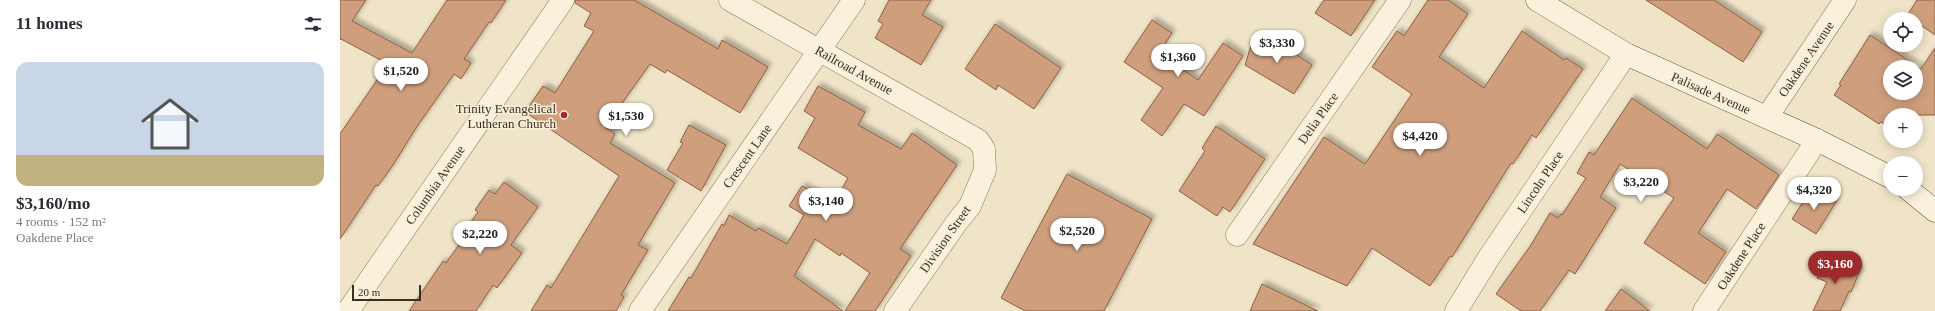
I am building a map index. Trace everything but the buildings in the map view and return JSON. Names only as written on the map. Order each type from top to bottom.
[{"type":"street","name":"Columbia Avenue","points":[[348,311],[563,0]]},
{"type":"street","name":"Railroad Avenue","points":[[730,0],[978,140]]},
{"type":"street","name":"Crescent Lane","points":[[640,311],[854,0]]},
{"type":"street","name":"Delia Place","points":[[1237,235],[1400,0]]},
{"type":"street","name":"Palisade Avenue","points":[[1537,0],[1626,54],[1817,140],[1883,173]]},
{"type":"street","name":"Oakdene Avenue","points":[[1767,117],[1845,0]]},
{"type":"street","name":"Lincoln Place","points":[[1456,311],[1488,259],[1626,54]]},
{"type":"street","name":"Division Street","points":[[895,311],[957,222],[970,206],[985,170],[984,149],[978,140]]},
{"type":"street","name":"Oakdene Place","points":[[1704,311],[1817,140]]},
{"type":"street","points":[[1917,196],[1935,211]]},
{"type":"place","name":"Trinity Evangelical Lutheran Church","points":[[564,115]]}]
